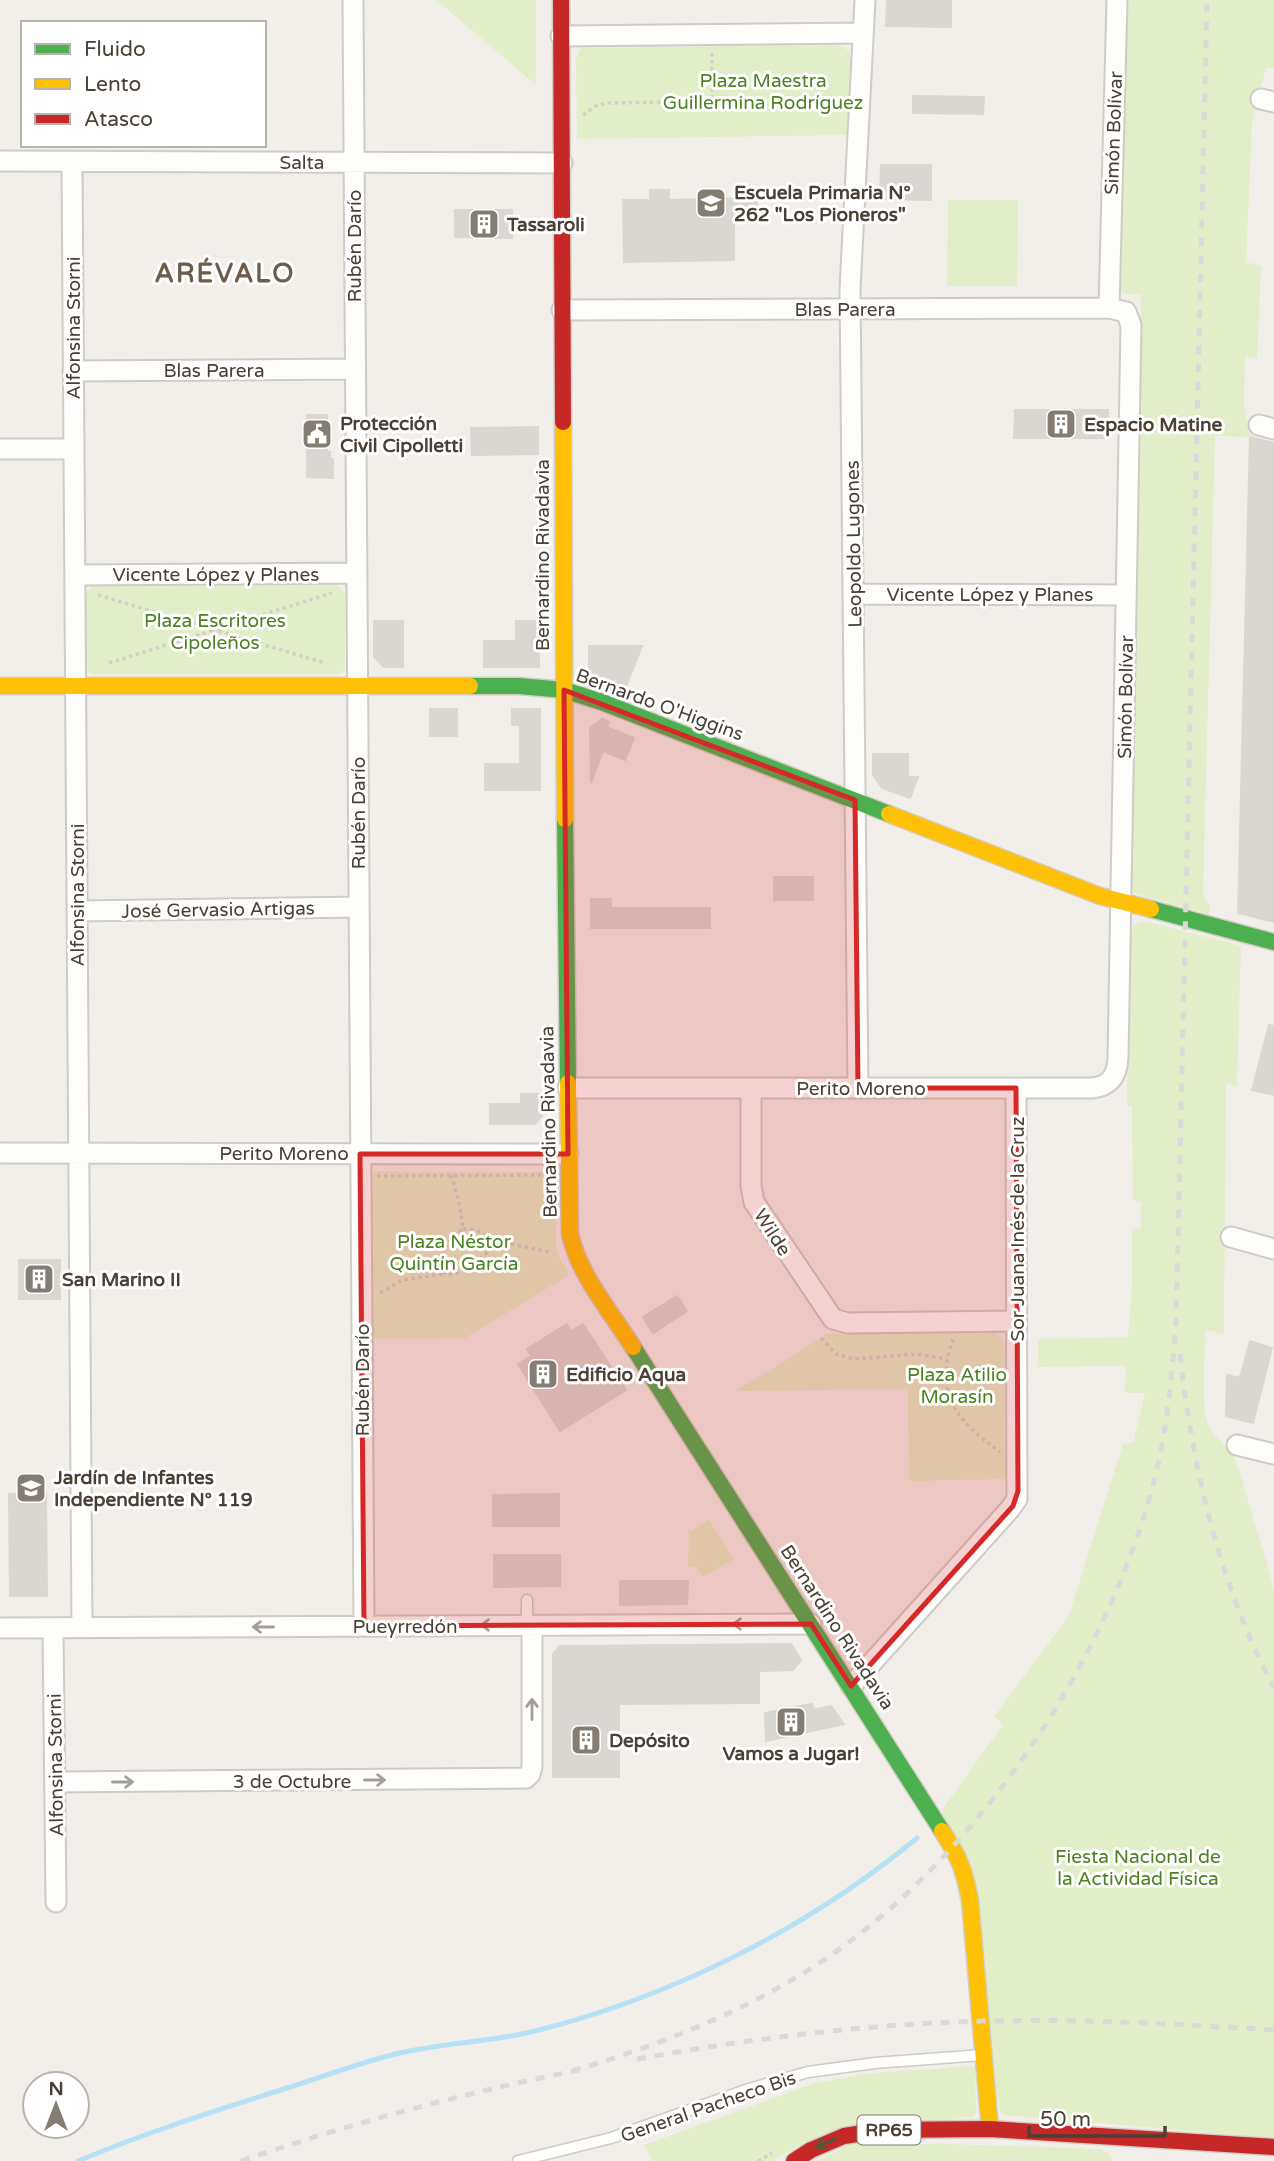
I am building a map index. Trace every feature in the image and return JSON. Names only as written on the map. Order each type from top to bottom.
[{"type":"main road","name":"Bernardino Rivadavia","points":[[561,0],[570,1234],[579,1261],[954,1846],[965,1872],[970,1900],[990,2129]]},
{"type":"main road","name":"Bernardo O'Higgins","points":[[0,687],[519,686],[564,690],[602,702],[1121,903],[1274,942]]},
{"type":"main road","name":"RP65","points":[[794,2161],[827,2142],[863,2132],[990,2129],[1158,2146],[1274,2147]]},
{"type":"street","name":"Rubén Darío","points":[[353,0],[364,1626]]},
{"type":"street","name":"Leopoldo Lugones","points":[[858,1088],[850,309],[865,0]]},
{"type":"street","name":"Simón Bolívar","points":[[1111,1081],[1118,1065],[1130,325],[1117,310],[1117,0]]},
{"type":"street","points":[[561,36],[863,33]]},
{"type":"street","name":"Salta","points":[[0,161],[562,163]]},
{"type":"street","name":"Alfonsina Storni","points":[[72,162],[82,1628]]},
{"type":"street","name":"Blas Parera","points":[[562,310],[1117,310]]},
{"type":"street","name":"Blas Parera","points":[[74,371],[355,369]]},
{"type":"street","points":[[0,449],[74,449]]},
{"type":"street","name":"Vicente López y Planes","points":[[75,575],[356,573]]},
{"type":"street","name":"Vicente López y Planes","points":[[853,594],[1126,595]]},
{"type":"street","name":"José Gervasio Artigas","points":[[77,911],[359,906]]},
{"type":"street","name":"Perito Moreno","points":[[568,1088],[1096,1087],[1111,1081]]},
{"type":"street","name":"Sor Juana Inés de la Cruz","points":[[851,1686],[1017,1499],[1016,1087]]},
{"type":"street","name":"Wilde","points":[[751,1088],[751,1186],[754,1202],[835,1329]]},
{"type":"street","name":"Perito Moreno","points":[[0,1153],[569,1154]]},
{"type":"street","points":[[1231,1237],[1274,1249]]},
{"type":"street","points":[[835,1329],[848,1323],[1017,1321]]},
{"type":"street","points":[[1237,1445],[1274,1454]]},
{"type":"street","name":"Pueyrredón","points":[[0,1628],[811,1624]]},
{"type":"street","name":"3 de Octubre","points":[[55,1782],[517,1780],[528,1776],[532,1767],[529,1625]]},
{"type":"street","name":"Alfonsina Storni","points":[[53,1628],[56,1902]]},
{"type":"lane","points":[[527,1600],[529,1625]]},
{"type":"lane","name":"General Pacheco Bis","points":[[518,2161],[611,2138],[749,2089],[808,2072],[875,2063],[984,2055]]},
{"type":"path","points":[[712,51],[712,101]]},
{"type":"path","points":[[581,104],[581,116],[604,103],[844,99],[843,111]]},
{"type":"path","points":[[103,665],[338,591],[331,589]]},
{"type":"path","points":[[94,591],[328,664]]},
{"type":"path","points":[[374,1182],[380,1175],[540,1175],[546,1177],[550,1183]]},
{"type":"path","points":[[451,1175],[463,1229]]},
{"type":"path","points":[[444,1274],[442,1262],[446,1245],[454,1234],[463,1229],[479,1232],[486,1237],[490,1245]]},
{"type":"path","points":[[490,1245],[512,1244],[550,1250],[551,1258]]},
{"type":"path","points":[[375,1284],[375,1296],[396,1282],[452,1275],[486,1254],[490,1245]]},
{"type":"path","points":[[835,1329],[821,1338],[836,1354],[853,1359],[918,1354],[947,1359]]},
{"type":"path","points":[[954,1337],[947,1359],[946,1384],[950,1401],[969,1429],[1002,1453],[1001,1440]]},
{"type":"highlighted area","points":[[564,690],[855,800],[858,1088],[1016,1088],[1018,1491],[1013,1506],[851,1686],[811,1624],[364,1626],[360,1154],[568,1154]]},
{"type":"green space","points":[[436,0],[536,0],[536,85],[448,10]]},
{"type":"green space","points":[[1126,0],[1274,0],[1274,69],[1266,67],[1252,122],[1246,262],[1261,266],[1257,358],[1245,356],[1244,404],[1250,437],[1215,436],[1203,896],[1210,905],[1209,914],[1134,893],[1130,887],[1141,295],[1125,294],[1119,288]]},
{"type":"green space","name":"Plaza Maestra Guillermina Rodríguez","points":[[837,45],[847,49],[850,55],[847,135],[577,139],[576,59],[581,48]]},
{"type":"green space","points":[[948,200],[1018,200],[1017,286],[947,286]]},
{"type":"green space","name":"Plaza Escritores Cipoleños","points":[[335,584],[342,588],[345,595],[345,668],[341,674],[91,674],[86,669],[85,594],[92,586]]},
{"type":"green space","name":"Fiesta Nacional de la Actividad Física","points":[[1144,921],[1241,946],[1237,1086],[1226,1083],[1224,1334],[1206,1330],[1204,1396],[1210,1428],[1237,1463],[1274,1588],[1274,2138],[1003,2115],[1000,2112],[942,1810],[1003,1725],[994,1717],[1069,1615],[1123,1444],[1133,1443],[1145,1393],[1125,1393],[1126,1366],[1038,1367],[1038,1339],[1128,1337],[1132,1229],[1141,1228],[1141,1202],[1133,1201],[1132,1106],[1127,1105],[1129,934],[1134,925]]},
{"type":"green space","name":"Plaza Néstor Quintín García","points":[[375,1171],[548,1172],[555,1182],[556,1251],[569,1275],[465,1338],[371,1339],[370,1177]]},
{"type":"green space","name":"Plaza Atilio Morasín","points":[[995,1333],[1004,1341],[1006,1479],[909,1481],[908,1389],[736,1391],[827,1334]]},
{"type":"green space","points":[[709,1520],[734,1559],[702,1577],[697,1567],[688,1567],[689,1532]]},
{"type":"green space","points":[[975,2066],[974,2116],[804,2142],[773,2161],[652,2161],[644,2145],[815,2083],[871,2073]]},
{"type":"green space","points":[[851,2144],[1099,2149],[1110,2154],[1112,2161],[817,2161]]},
{"type":"building","points":[[887,0],[951,0],[951,27],[886,26]]},
{"type":"building","points":[[913,96],[984,97],[983,114],[913,113]]},
{"type":"building","points":[[881,165],[931,165],[931,200],[880,199]]},
{"type":"building","points":[[650,190],[669,190],[669,200],[757,198],[757,218],[734,219],[734,260],[624,262],[623,200],[650,200]]},
{"type":"building","name":"Tassaroli","points":[[455,210],[512,210],[512,238],[455,237]]},
{"type":"building","name":"Espacio Matine","points":[[1015,410],[1108,410],[1108,438],[1014,438]]},
{"type":"building","name":"Protección Civil Cipolletti","points":[[307,415],[327,415],[327,452],[330,452],[330,459],[333,459],[333,478],[307,477]]},
{"type":"building","points":[[538,427],[538,454],[472,455],[471,428]]},
{"type":"building","points":[[1250,437],[1274,443],[1274,922],[1238,913]]},
{"type":"building","points":[[374,621],[403,621],[403,667],[384,667],[374,657]]},
{"type":"building","points":[[516,621],[539,621],[539,667],[484,667],[484,641],[516,641]]},
{"type":"building","points":[[589,646],[642,646],[625,689],[595,677],[589,669]]},
{"type":"building","points":[[430,709],[457,709],[457,736],[430,736]]},
{"type":"building","points":[[512,709],[540,709],[540,790],[485,790],[485,764],[520,764],[520,725],[512,725]]},
{"type":"building","points":[[602,719],[609,722],[607,727],[634,738],[625,760],[603,751],[591,783],[590,728]]},
{"type":"building","points":[[873,754],[908,754],[908,777],[918,777],[910,798],[882,788],[873,775]]},
{"type":"building","points":[[774,877],[813,877],[813,900],[774,900]]},
{"type":"building","points":[[591,899],[611,899],[611,908],[710,908],[710,928],[591,928]]},
{"type":"building","points":[[1269,1025],[1274,1026],[1274,1095],[1252,1090]]},
{"type":"building","points":[[521,1094],[542,1094],[542,1116],[535,1124],[490,1124],[490,1104],[521,1104]]},
{"type":"building","name":"San Marino II","points":[[19,1260],[60,1260],[60,1299],[19,1299]]},
{"type":"building","points":[[677,1296],[687,1311],[653,1333],[643,1317]]},
{"type":"building","name":"Edificio Aqua","points":[[567,1324],[571,1331],[583,1324],[626,1390],[560,1431],[518,1364],[531,1356],[527,1349]]},
{"type":"building","points":[[1250,1341],[1272,1348],[1253,1423],[1226,1416],[1227,1375],[1240,1378]]},
{"type":"building","points":[[9,1494],[46,1494],[47,1596],[10,1596]]},
{"type":"building","points":[[559,1494],[559,1526],[493,1526],[493,1495]]},
{"type":"building","points":[[494,1555],[560,1555],[560,1586],[494,1587]]},
{"type":"building","points":[[620,1581],[688,1581],[687,1604],[620,1605]]},
{"type":"building","points":[[791,1644],[801,1660],[793,1670],[759,1671],[759,1703],[619,1704],[619,1777],[553,1777],[553,1654],[560,1646]]},
{"type":"building","name":"Vamos a Jugar!","points":[[812,1704],[814,1710],[831,1706],[844,1724],[766,1741],[765,1713]]},
{"type":"waterway","points":[[78,2161],[180,2123],[371,2061],[416,2050],[531,2032],[634,2000],[685,1980],[783,1930],[830,1902],[917,1838]]},
{"type":"railway","points":[[572,2071],[696,2028],[785,1984],[872,1924],[929,1872],[981,1813],[1029,1749],[1072,1681],[1107,1611],[1136,1540],[1161,1451],[1176,1323],[1207,0]]},
{"type":"railway","points":[[1180,1354],[1192,1440],[1211,1526],[1238,1609],[1274,1688]]},
{"type":"railway","points":[[637,2059],[814,2033],[948,2022],[1098,2021],[1274,2030]]},
{"type":"railway","points":[[241,2161],[408,2110],[579,2070]]},
{"type":"traffic: fast","points":[[470,686],[564,690],[602,702],[889,814]]},
{"type":"traffic: fast","points":[[565,819],[568,1083]]},
{"type":"traffic: fast","points":[[1151,909],[1274,942]]},
{"type":"traffic: fast","points":[[633,1347],[942,1831]]},
{"type":"traffic: slow","points":[[563,422],[565,819]]},
{"type":"traffic: slow","points":[[0,686],[470,686]]},
{"type":"traffic: slow","points":[[889,814],[1100,896],[1151,909]]},
{"type":"traffic: slow","points":[[568,1083],[570,1234],[588,1279],[633,1347]]},
{"type":"traffic: slow","points":[[942,1831],[960,1864],[970,1900],[990,2129]]},
{"type":"traffic: jam","points":[[561,0],[563,422]]},
{"type":"traffic: jam","points":[[794,2161],[811,2150],[844,2136],[882,2130],[990,2129],[1274,2147]]},
{"type":"place","name":"Escuela Primaria N° 262 \"Los Pioneros\"","points":[[711,203]]},
{"type":"place","name":"Tassaroli","points":[[484,224]]},
{"type":"place","name":"Espacio Matine","points":[[1061,424]]},
{"type":"place","name":"Protección Civil Cipolletti","points":[[317,434]]},
{"type":"place","name":"San Marino II","points":[[39,1279]]},
{"type":"place","name":"Edificio Aqua","points":[[543,1374]]},
{"type":"place","name":"Jardín de Infantes Independiente N° 119","points":[[31,1488]]},
{"type":"place","name":"Vamos a Jugar!","points":[[791,1722]]},
{"type":"place","name":"Depósito","points":[[586,1740]]},
{"type":"district","name":"ARÉVALO","points":[[225,273]]}]
